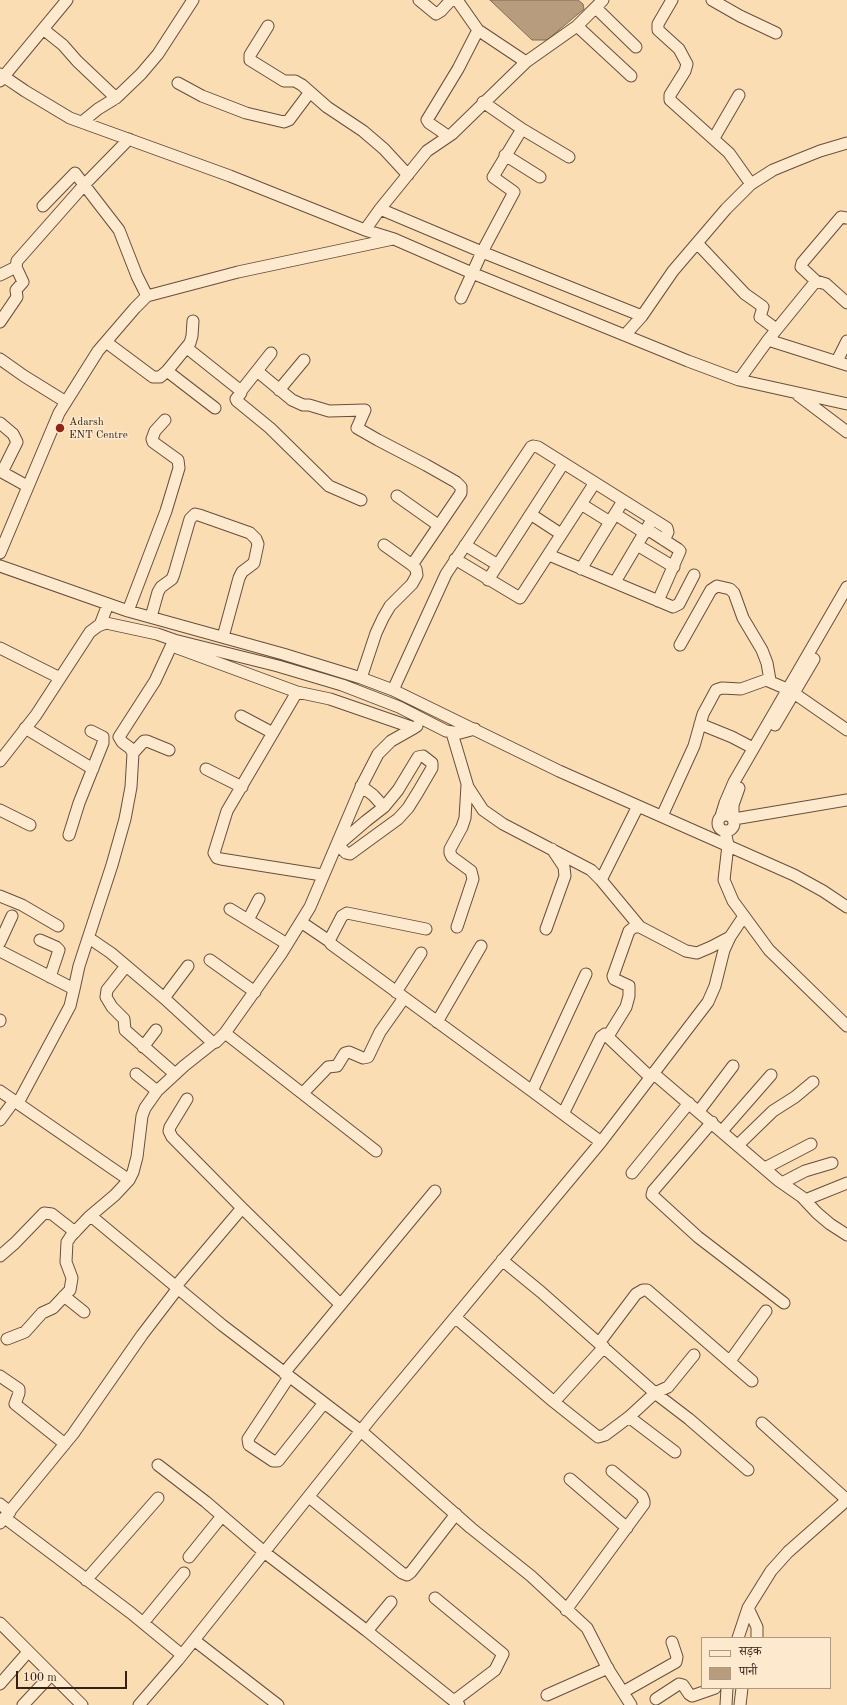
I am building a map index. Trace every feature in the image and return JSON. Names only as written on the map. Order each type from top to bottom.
[{"type":"street","points":[[66,0],[44,29],[1,77],[65,115],[230,176],[365,230],[394,239],[472,273],[739,380],[847,404]]},
{"type":"street","points":[[82,122],[98,109],[116,98],[141,74],[158,54],[193,0]]},
{"type":"street","points":[[419,0],[436,14],[441,11],[451,0]]},
{"type":"street","points":[[457,0],[478,30],[526,62]]},
{"type":"street","points":[[672,0],[658,24],[658,30],[679,49],[686,64],[685,71],[669,98],[672,103],[729,152],[751,184]]},
{"type":"street","points":[[712,0],[740,16],[776,33]]},
{"type":"street","points":[[365,230],[427,151],[448,136],[526,62],[577,26],[600,4],[636,47]]},
{"type":"street","points":[[268,26],[250,55],[250,60],[284,81],[298,82],[332,111],[363,131],[384,149],[408,175]]},
{"type":"street","points":[[577,26],[631,76]]},
{"type":"street","points":[[44,29],[64,45],[77,61],[116,98]]},
{"type":"street","points":[[448,136],[429,123],[428,120],[458,69],[478,30]]},
{"type":"street","points":[[178,83],[202,96],[240,110],[284,122],[289,120],[310,92]]},
{"type":"street","points":[[714,138],[739,95]]},
{"type":"street","points":[[483,102],[522,129],[569,157]]},
{"type":"street","points":[[461,298],[482,252],[514,192],[492,176],[522,129]]},
{"type":"street","points":[[0,322],[17,297],[16,290],[23,282],[16,267],[17,261],[85,184],[129,139]]},
{"type":"street","points":[[625,335],[642,316],[673,271],[726,209],[751,184],[773,170],[820,151],[847,143]]},
{"type":"street","points":[[505,155],[540,177]]},
{"type":"street","points":[[43,206],[75,173],[85,184],[122,236],[137,276],[147,296]]},
{"type":"street","points":[[380,209],[482,252],[642,316]]},
{"type":"street","points":[[847,218],[841,217],[802,263],[801,267],[816,281],[826,284],[847,303]]},
{"type":"street","points":[[0,552],[59,413],[98,351],[147,296],[238,272],[394,239]]},
{"type":"street","points":[[697,243],[745,294],[763,307],[760,317],[776,329]]},
{"type":"street","points":[[0,275],[16,267]]},
{"type":"street","points":[[739,380],[776,329],[816,281]]},
{"type":"street","points":[[106,342],[153,377],[160,377],[187,348],[192,336],[193,321]]},
{"type":"street","points":[[768,340],[842,363],[847,341]]},
{"type":"street","points":[[187,348],[241,391]]},
{"type":"street","points":[[271,353],[241,391],[236,399],[237,401],[270,428],[329,486],[361,500]]},
{"type":"street","points":[[0,359],[66,402]]},
{"type":"street","points":[[280,390],[304,360]]},
{"type":"street","points":[[257,370],[292,400],[303,405],[309,405],[328,411],[365,410],[357,428],[456,482],[461,487],[461,493],[412,565]]},
{"type":"street","points":[[167,371],[215,408]]},
{"type":"street","points":[[796,393],[847,432]]},
{"type":"street","points":[[128,611],[166,511],[180,468],[178,460],[153,442],[152,439],[155,431],[165,420]]},
{"type":"street","points":[[0,422],[14,434],[17,442],[1,471],[27,486]]},
{"type":"street","points":[[393,690],[441,585],[455,559],[530,447],[538,447],[594,484],[623,501],[648,527],[680,551],[658,601]]},
{"type":"street","points":[[488,580],[532,515],[563,464]]},
{"type":"street","points":[[455,559],[520,598],[594,484]]},
{"type":"street","points":[[398,496],[438,526]]},
{"type":"street","points":[[581,568],[623,501]]},
{"type":"street","points":[[581,504],[613,518],[648,527]]},
{"type":"street","points":[[151,617],[158,592],[161,587],[172,579],[174,574],[190,519],[195,514],[199,515],[250,533],[256,539],[258,544],[254,563],[242,572],[238,578],[223,637]]},
{"type":"street","points":[[532,515],[561,534]]},
{"type":"street","points":[[615,582],[648,527]]},
{"type":"street","points":[[361,678],[376,633],[383,618],[390,606],[412,584],[417,575],[416,569],[412,565],[384,545]]},
{"type":"street","points":[[464,545],[498,565]]},
{"type":"street","points":[[637,546],[674,567]]},
{"type":"street","points":[[548,555],[673,607],[679,604],[694,575]]},
{"type":"street","points":[[0,566],[128,611],[283,654],[361,678],[393,690],[559,771],[794,875],[823,891],[847,907]]},
{"type":"street","points":[[680,646],[712,590],[717,586],[730,589],[734,593],[742,618],[765,657],[770,680]]},
{"type":"street","points":[[690,829],[721,824],[732,829],[734,826],[733,805],[739,787],[789,690],[847,588]]},
{"type":"street","points":[[847,601],[753,748],[734,782],[725,803],[721,824],[728,845],[724,880],[733,901],[769,950],[847,1026]]},
{"type":"street","points":[[100,625],[108,604]]},
{"type":"street","points":[[0,761],[60,678],[90,632],[100,625],[106,624],[124,626],[157,634],[173,643],[297,692],[330,699],[414,728]]},
{"type":"street","points":[[173,643],[278,666],[342,685],[399,707],[452,733],[460,733],[475,729]]},
{"type":"street","points":[[0,1120],[16,1102],[70,1006],[76,976],[125,819],[131,787],[133,753],[130,748],[120,739],[121,733],[155,681],[173,643]]},
{"type":"street","points":[[0,648],[60,678]]},
{"type":"street","points":[[662,816],[694,746],[703,714],[718,689],[738,690],[763,680],[770,680],[789,690],[847,730]]},
{"type":"street","points":[[297,692],[224,819],[214,853],[217,858],[322,875]]},
{"type":"street","points":[[241,716],[273,733]]},
{"type":"street","points":[[7,1339],[25,1332],[42,1313],[53,1308],[70,1290],[72,1281],[66,1262],[67,1242],[90,1216],[115,1195],[129,1180],[137,1157],[142,1116],[145,1108],[157,1091],[194,1056],[225,1033],[287,944],[311,904],[322,875],[372,763],[384,747],[414,728],[429,722]]},
{"type":"street","points":[[700,724],[732,737],[753,748]]},
{"type":"street","points":[[25,728],[93,769]]},
{"type":"street","points":[[69,835],[79,803],[103,740],[100,735],[91,731]]},
{"type":"street","points":[[452,733],[467,782],[477,802],[483,810],[503,824],[586,867],[602,880],[640,927],[691,952],[702,951],[730,937]]},
{"type":"street","points":[[133,753],[144,741],[169,750]]},
{"type":"street","points":[[423,756],[432,763],[432,768],[418,792],[408,808],[398,819],[350,854],[336,846],[384,807],[398,790],[418,757],[423,756]]},
{"type":"street","points":[[206,769],[242,787]]},
{"type":"street","points":[[457,927],[473,879],[472,871],[452,857],[450,853],[450,849],[462,827],[465,818],[467,782]]},
{"type":"street","points":[[361,786],[373,795],[384,807]]},
{"type":"street","points":[[721,824],[725,814],[733,818],[847,800]]},
{"type":"street","points":[[602,880],[638,806]]},
{"type":"street","points":[[0,810],[30,826]]},
{"type":"street","points":[[546,930],[565,876],[564,867],[552,849]]},
{"type":"street","points":[[0,896],[22,906],[58,926]]},
{"type":"street","points":[[248,920],[259,900]]},
{"type":"street","points":[[230,909],[287,944]]},
{"type":"street","points":[[329,941],[342,916],[347,913],[426,929]]},
{"type":"street","points":[[0,942],[12,916]]},
{"type":"street","points":[[139,1705],[182,1655],[502,1260],[601,1142],[708,1002],[715,986],[724,950],[730,937],[744,916]]},
{"type":"street","points":[[301,922],[329,941],[400,995],[601,1142]]},
{"type":"street","points":[[640,927],[634,927],[629,931],[614,973],[614,978],[626,983],[630,990],[626,1007],[610,1035],[611,1041],[651,1075],[699,1111],[764,1168],[805,1200],[830,1224],[847,1235]]},
{"type":"street","points":[[89,938],[126,966],[164,998],[213,1043]]},
{"type":"street","points":[[40,940],[56,947],[59,950],[50,977]]},
{"type":"street","points":[[437,1022],[481,946]]},
{"type":"street","points":[[0,951],[74,989]]},
{"type":"street","points":[[303,1093],[328,1067],[337,1066],[347,1052],[363,1058],[368,1057],[421,953]]},
{"type":"street","points":[[210,960],[255,992]]},
{"type":"street","points":[[126,966],[107,990],[106,997],[112,1007],[124,1019],[125,1030],[175,1074]]},
{"type":"street","points":[[164,998],[188,966]]},
{"type":"street","points":[[532,1091],[586,974]]},
{"type":"street","points":[[143,1047],[156,1030]]},
{"type":"street","points":[[225,1033],[376,1151]]},
{"type":"street","points":[[563,1114],[601,1037],[605,1034],[610,1035]]},
{"type":"street","points":[[699,1111],[733,1066]]},
{"type":"street","points":[[136,1074],[157,1091]]},
{"type":"street","points":[[722,1131],[770,1075]]},
{"type":"street","points":[[738,1145],[773,1111],[795,1097],[813,1082]]},
{"type":"street","points":[[0,1091],[129,1180]]},
{"type":"street","points":[[187,1099],[170,1126],[170,1134],[242,1208],[340,1304]]},
{"type":"street","points":[[632,1173],[689,1103]]},
{"type":"street","points":[[712,1122],[653,1191],[652,1197],[698,1236],[784,1303]]},
{"type":"street","points":[[764,1168],[811,1144]]},
{"type":"street","points":[[782,1183],[805,1171],[832,1163]]},
{"type":"street","points":[[805,1200],[847,1182]]},
{"type":"street","points":[[324,1403],[278,1461],[273,1461],[249,1445],[248,1439],[286,1375],[340,1304],[435,1191]]},
{"type":"street","points":[[5,1517],[64,1444],[177,1287],[242,1208]]},
{"type":"street","points":[[0,1256],[44,1213],[52,1214],[75,1232]]},
{"type":"street","points":[[90,1216],[222,1325],[286,1375],[362,1431],[471,1528],[531,1576],[566,1610],[582,1623],[591,1634],[608,1668],[631,1705]]},
{"type":"street","points":[[502,1260],[655,1393],[748,1470]]},
{"type":"street","points":[[554,1402],[601,1345],[636,1294],[644,1290],[651,1292],[752,1380]]},
{"type":"street","points":[[64,1296],[84,1312]]},
{"type":"street","points":[[730,1361],[766,1310]]},
{"type":"street","points":[[456,1318],[554,1402],[598,1437],[605,1435],[629,1417],[655,1393],[670,1384],[694,1355]]},
{"type":"street","points":[[0,1376],[19,1389],[15,1404],[64,1444]]},
{"type":"street","points":[[629,1417],[675,1452]]},
{"type":"street","points":[[738,1637],[748,1608],[772,1571],[788,1552],[847,1500],[762,1423]]},
{"type":"street","points":[[158,1466],[222,1516],[264,1552],[367,1631],[456,1703],[495,1670],[503,1654],[435,1598]]},
{"type":"street","points":[[566,1610],[643,1507],[644,1500],[642,1496],[612,1471]]},
{"type":"street","points":[[570,1479],[627,1528]]},
{"type":"street","points":[[309,1497],[402,1573],[407,1575],[411,1572],[456,1514]]},
{"type":"street","points":[[86,1580],[158,1498]]},
{"type":"street","points":[[0,1504],[5,1517],[143,1623],[182,1655]]},
{"type":"street","points":[[189,1557],[222,1516]]},
{"type":"street","points":[[143,1623],[184,1573]]},
{"type":"street","points":[[367,1631],[391,1602]]},
{"type":"street","points":[[748,1608],[757,1628],[757,1637]]},
{"type":"street","points":[[0,1623],[82,1705]]},
{"type":"street","points":[[194,1640],[278,1705]]},
{"type":"street","points":[[623,1692],[676,1662],[677,1657],[672,1642]]},
{"type":"street","points":[[0,1684],[28,1652]]},
{"type":"street","points":[[547,1695],[608,1668]]},
{"type":"street","points":[[23,1705],[51,1675]]},
{"type":"street","points":[[656,1699],[679,1684],[683,1685],[692,1696],[712,1689]]},
{"type":"street","points":[[726,1705],[727,1689]]},
{"type":"street","points":[[740,1705],[742,1689]]},
{"type":"water","points":[[490,0],[578,0],[583,4],[584,9],[547,40],[532,40]]},
{"type":"place","name":"Adarsh ENT Centre","points":[[60,428]]}]
